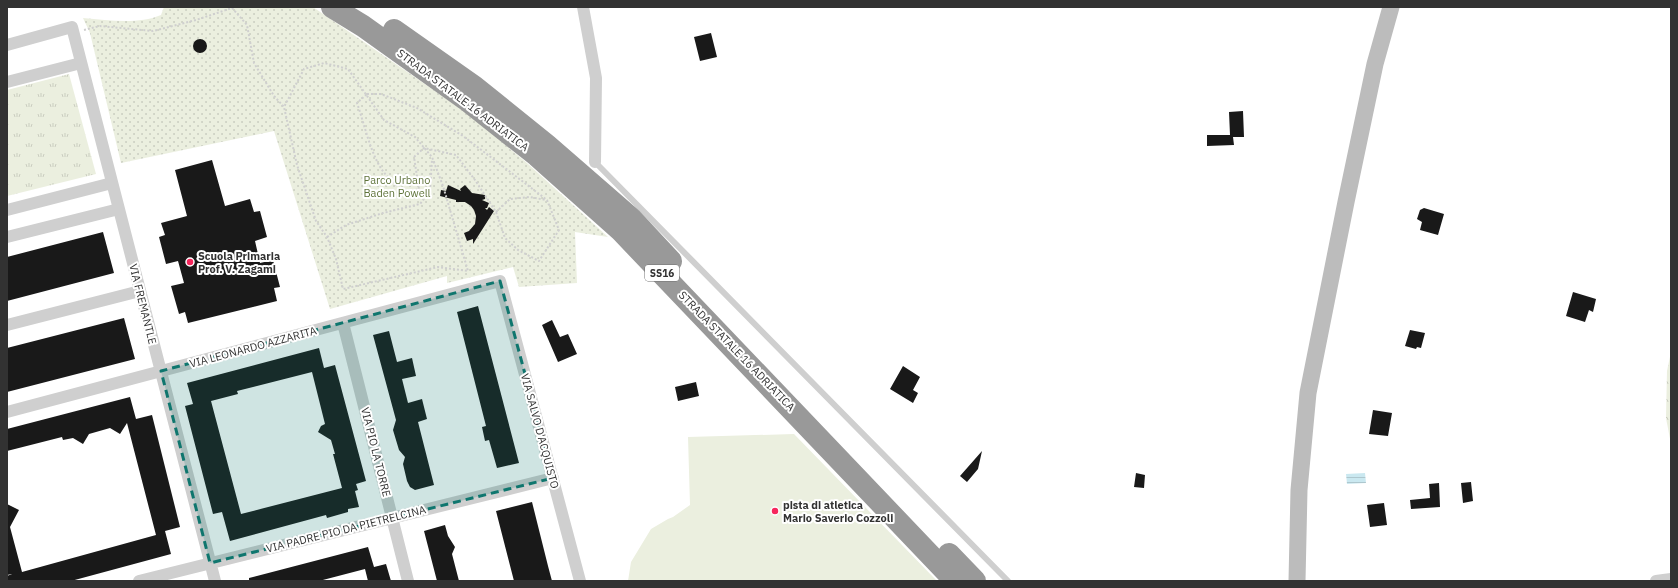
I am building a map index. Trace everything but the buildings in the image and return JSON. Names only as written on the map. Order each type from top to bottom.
[{"type":"highway","name":"STRADA STATALE 16 ADRIATICA","points":[[332,7],[420,67],[493,120],[537,156],[620,230],[955,581]]},
{"type":"highway","name":"STRADA STATALE 16 ADRIATICA","points":[[360,7],[431,55],[506,111],[547,144],[630,218],[975,581]]},
{"type":"main road","points":[[1297,581],[1299,490],[1308,393],[1375,64],[1391,7]]},
{"type":"street","points":[[583,7],[596,78],[595,162]]},
{"type":"street","points":[[7,45],[73,30]]},
{"type":"street","name":"VIA FREMANTLE","points":[[73,30],[215,581]]},
{"type":"street","points":[[7,82],[81,63]]},
{"type":"street","points":[[7,210],[112,183]]},
{"type":"street","points":[[7,237],[119,209]]},
{"type":"street","name":"VIA LEONARDO AZZARITA","points":[[7,412],[500,281]]},
{"type":"street","name":"VIA SALVO D'ACQUISTO","points":[[500,281],[580,581]]},
{"type":"street","points":[[7,325],[140,291]]},
{"type":"street","name":"VIA PIO LA TORRE","points":[[343,323],[408,581]]},
{"type":"street","name":"VIA PADRE PIO DA PIETRELCINA","points":[[139,581],[553,478]]},
{"type":"street","points":[[1656,581],[1671,579]]},
{"type":"lane","points":[[595,162],[1008,581]]},
{"type":"path","points":[[73,30],[100,26],[153,31],[196,20],[232,8],[247,25],[254,63],[274,96],[284,107],[297,165],[316,221],[327,237],[336,259],[343,290],[438,267],[468,271],[443,186],[432,157],[415,138],[384,120],[348,69],[324,63],[304,69],[284,107]]},
{"type":"path","points":[[367,94],[381,94],[417,108],[463,136],[547,200],[559,230],[539,261],[518,250],[505,238],[496,212],[456,155],[424,148],[414,157],[419,189],[405,193],[394,183],[380,166],[366,132],[357,103],[367,94]]},
{"type":"path","points":[[327,237],[346,225],[383,213],[420,204],[430,191],[432,157]]},
{"type":"path","points":[[496,212],[510,200],[530,197],[547,200]]},
{"type":"highlighted area","points":[[500,281],[553,478],[210,563],[161,371]]},
{"type":"green space","name":"Parco Urbano Baden Powell","points":[[164,7],[313,7],[467,113],[527,163],[608,237],[575,232],[577,283],[519,287],[513,267],[447,283],[447,276],[330,309],[274,131],[121,163],[90,33],[83,18],[113,21],[142,20],[161,15]]},
{"type":"green space","points":[[69,74],[96,174],[7,196],[7,90]]},
{"type":"green space","points":[[1671,352],[1671,444],[1666,418],[1667,371]]},
{"type":"green space","name":"pista di atletica Mario Saverio Cozzoli","points":[[794,434],[937,581],[628,581],[631,562],[651,529],[673,517],[690,505],[688,437]]},
{"type":"water","points":[[1365,473],[1366,483],[1347,484],[1346,474]]},
{"type":"place","name":"Scuola Primaria Prof. V. Zagami","points":[[190,262]]},
{"type":"place","name":"pista di atletica Mario Saverio Cozzoli","points":[[775,511]]}]
